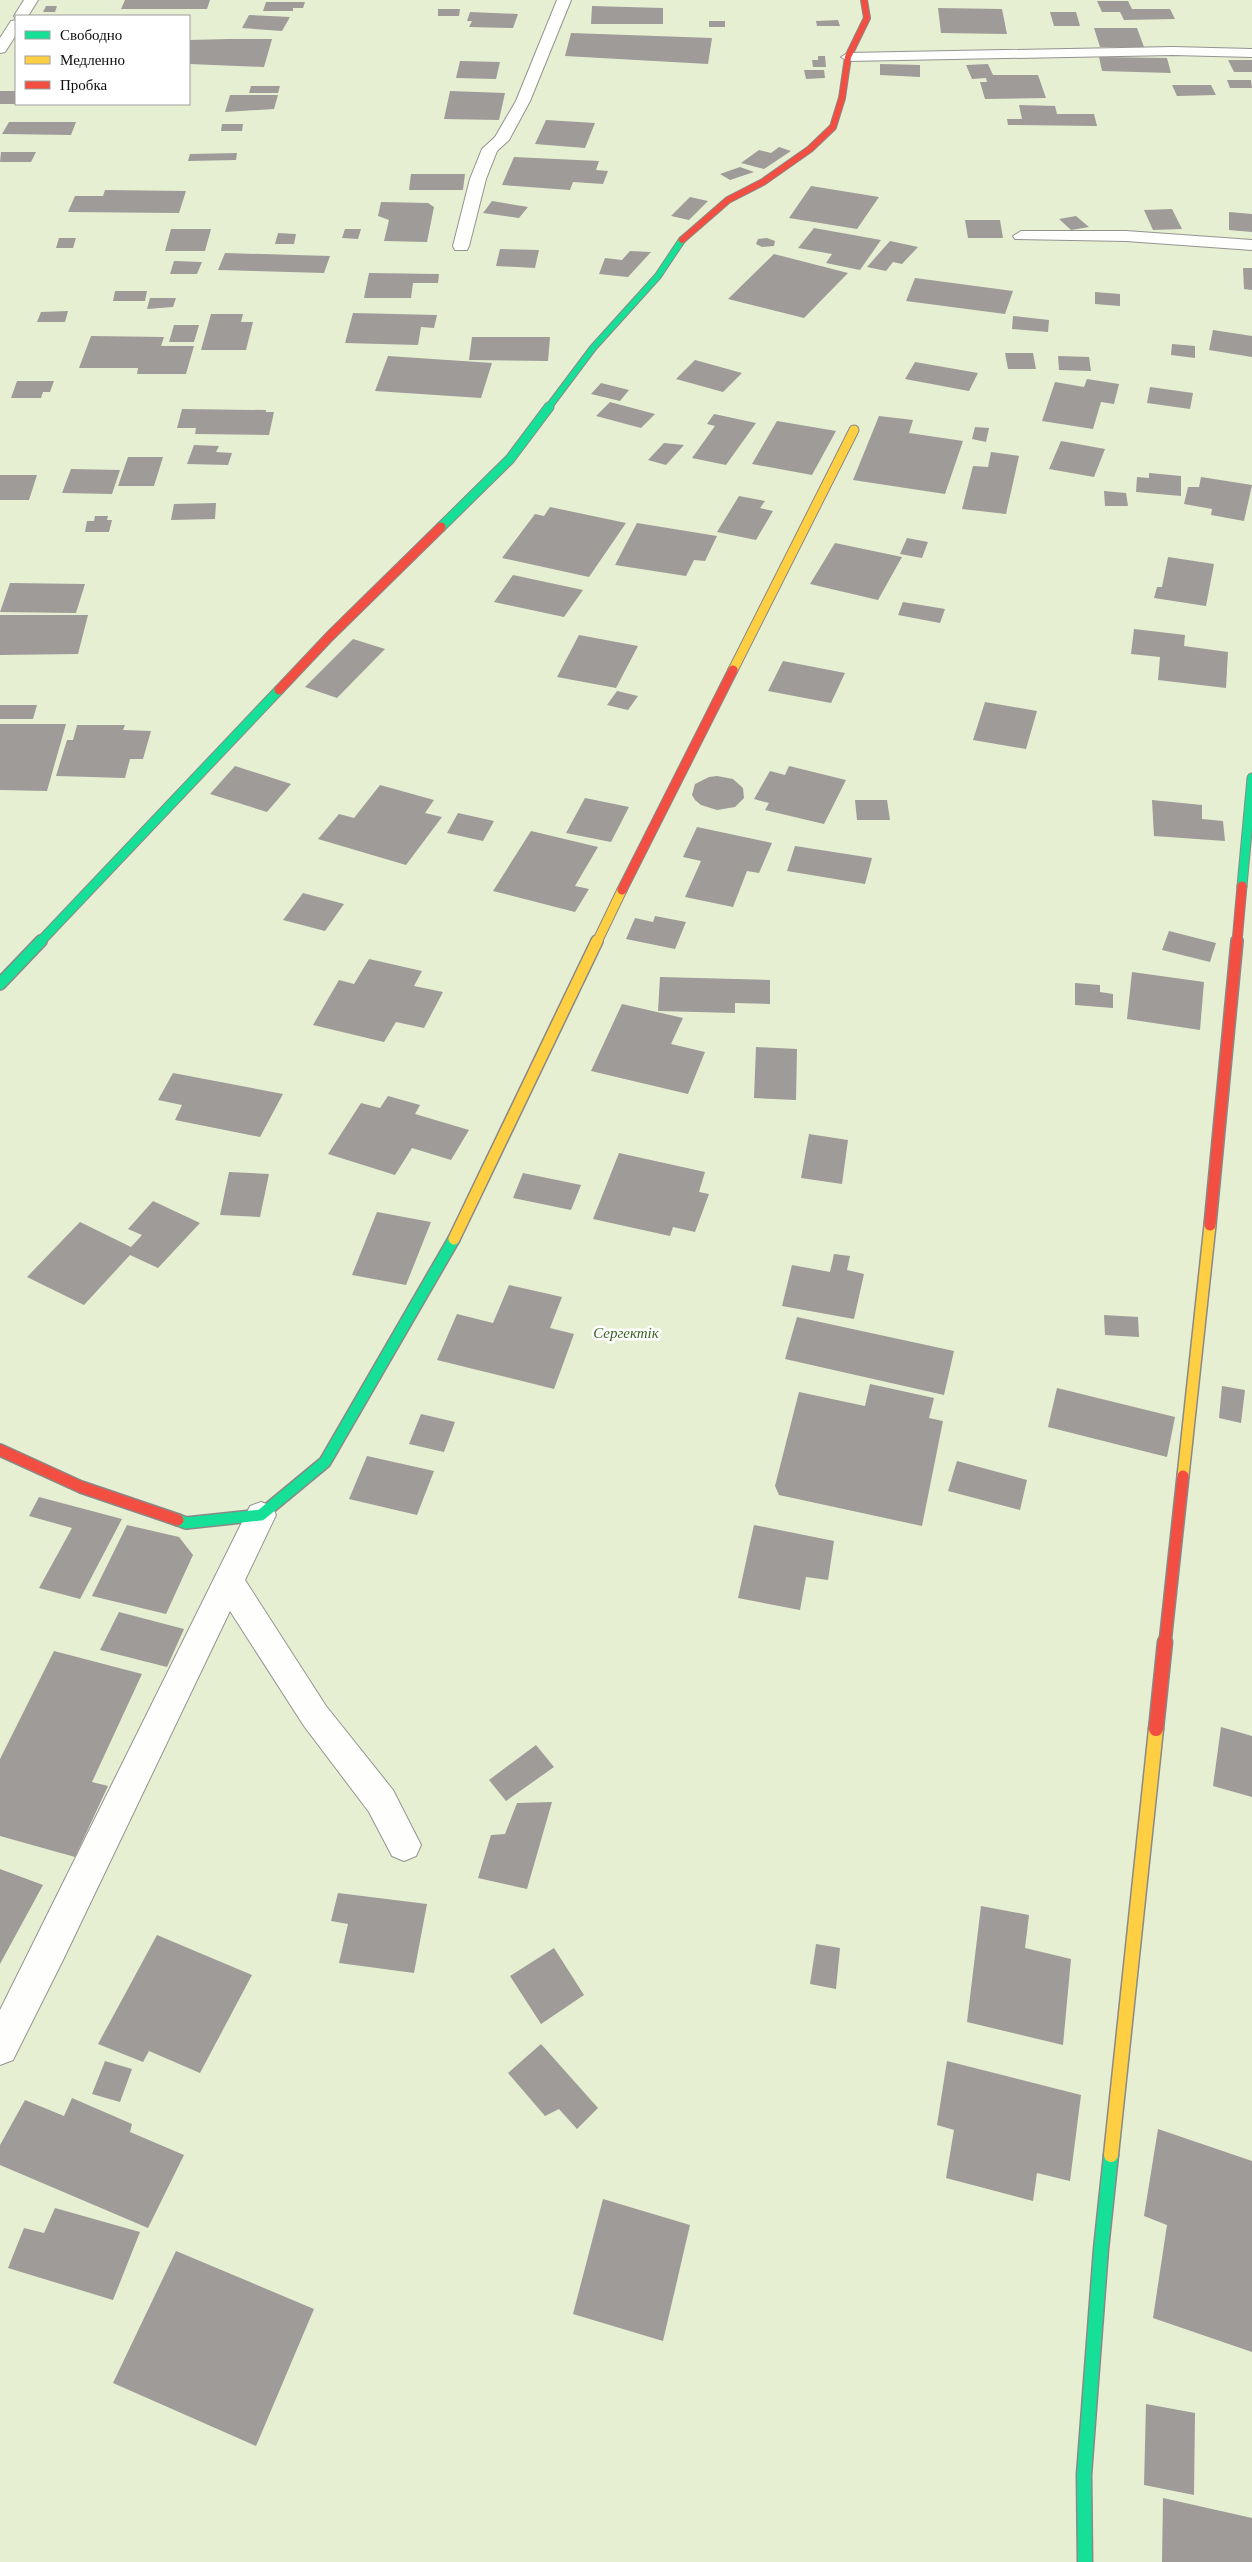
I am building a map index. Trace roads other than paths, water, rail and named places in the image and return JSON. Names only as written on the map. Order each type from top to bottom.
[{"type":"street","points":[[22,15],[31,0]]},
{"type":"street","points":[[461,246],[478,179],[490,149],[501,140],[523,101],[564,0]]},
{"type":"street","points":[[0,984],[64,915],[161,817],[330,636],[510,459],[593,348],[658,276],[677,245],[728,200],[763,182],[802,155],[833,126],[842,98],[848,57],[867,18],[864,0]]},
{"type":"street","points":[[0,49],[15,26]]},
{"type":"street","points":[[848,57],[1173,51],[1252,54]]},
{"type":"street","points":[[1021,236],[1126,236],[1252,245]]},
{"type":"street","points":[[0,2047],[52,1948],[261,1515],[325,1462],[461,1227],[629,875],[854,430]]},
{"type":"street","points":[[1085,2562],[1084,2475],[1101,2249],[1225,1080],[1252,778]]},
{"type":"street","points":[[0,1450],[82,1487],[186,1523],[261,1515]]},
{"type":"street","points":[[229,1582],[315,1716],[381,1800],[404,1845]]},
{"type":"park label","name":"Сергектік","points":[[626,1333]]}]
